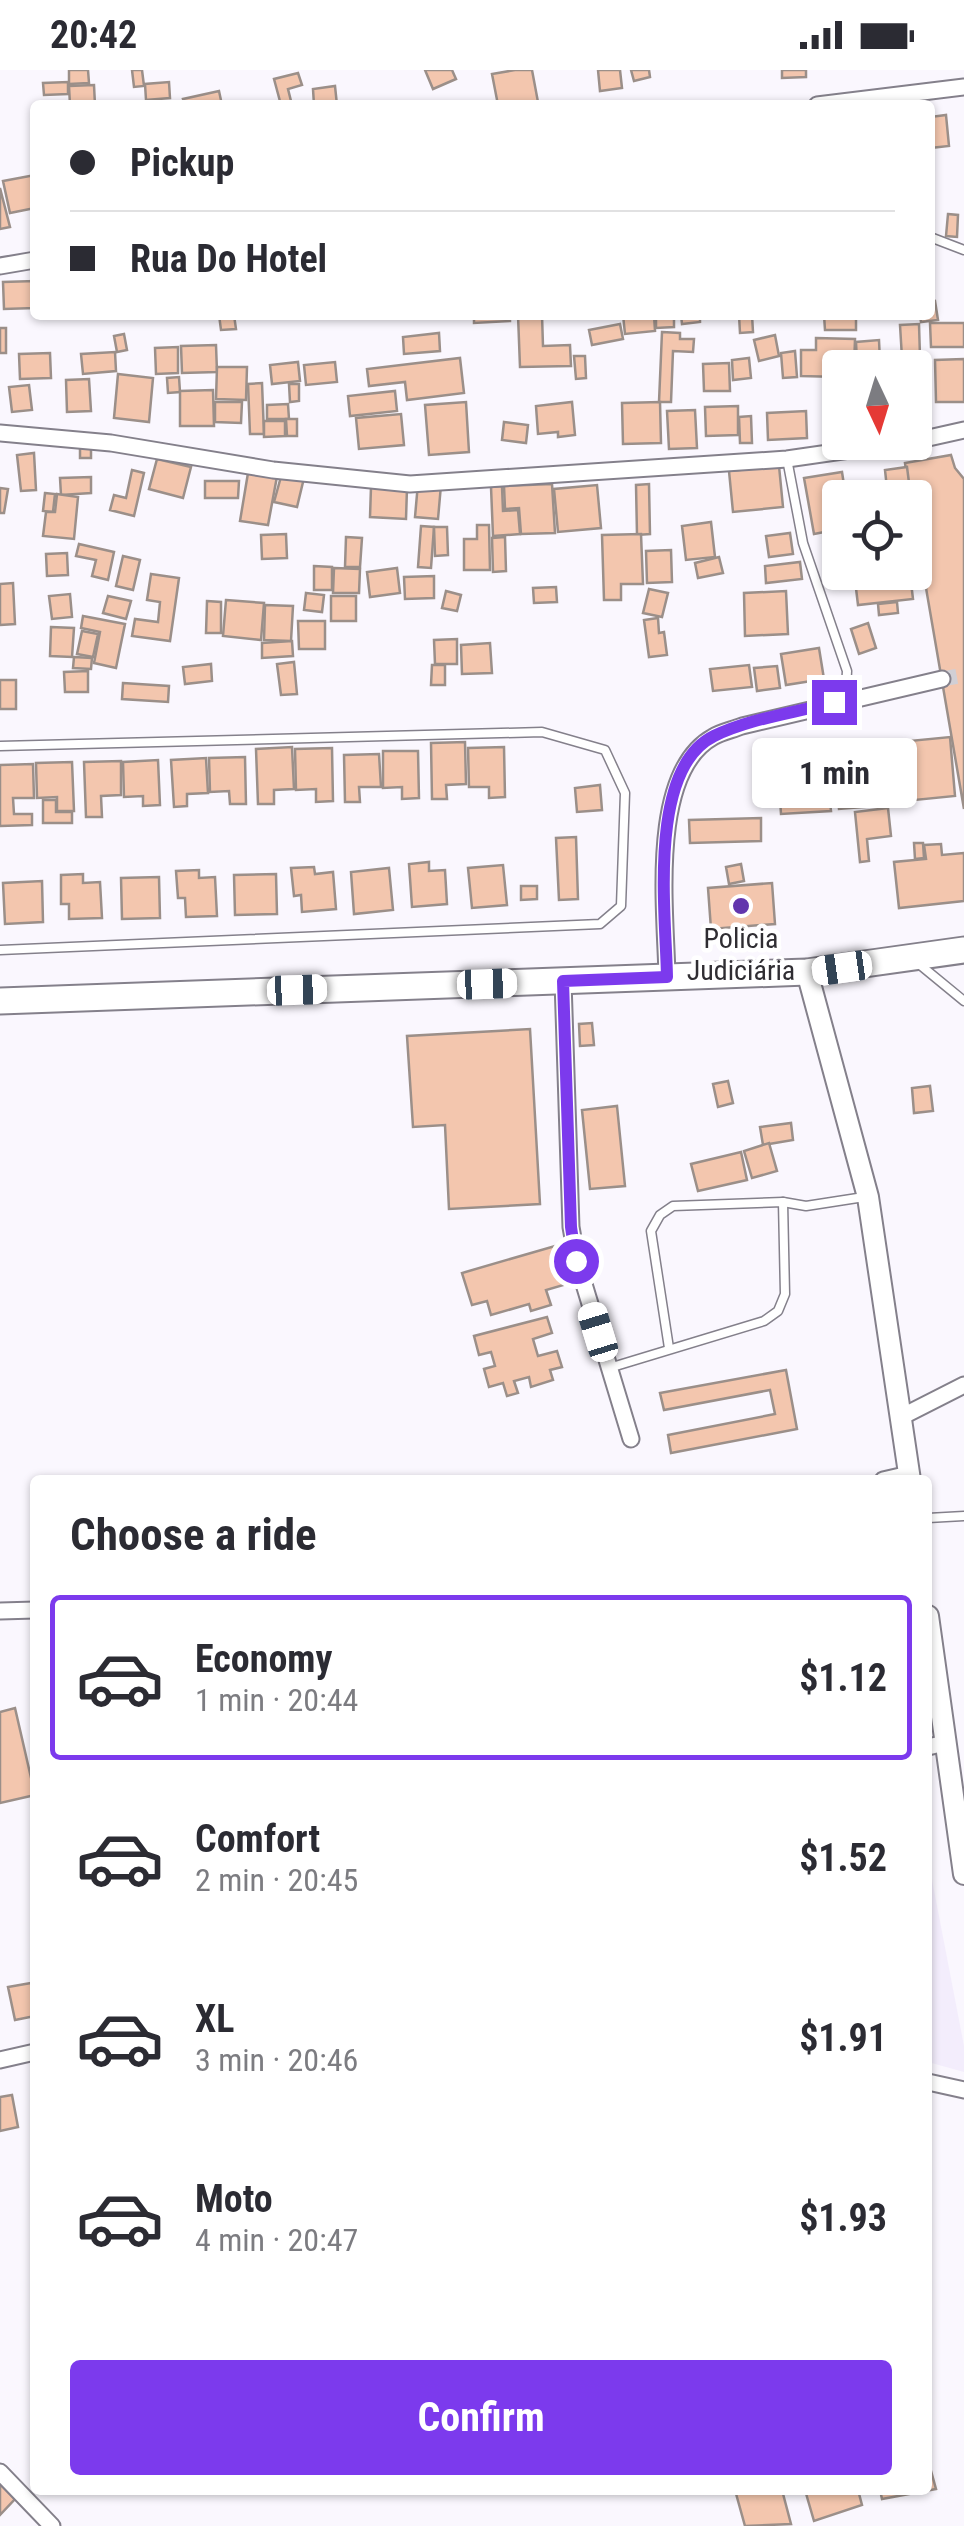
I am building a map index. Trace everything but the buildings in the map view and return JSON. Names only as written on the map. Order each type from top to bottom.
[{"type":"main road","points":[[0,1001],[807,972],[964,950]]},
{"type":"street","points":[[858,100],[964,87]]},
{"type":"street","points":[[0,266],[30,261]]},
{"type":"street","points":[[932,437],[964,430]]},
{"type":"street","points":[[0,432],[111,443],[274,470],[410,484],[822,454]]},
{"type":"street","points":[[667,977],[664,830],[673,792],[691,756],[710,738],[742,726],[942,679]]},
{"type":"street","points":[[807,972],[868,1197],[909,1475]]},
{"type":"street","points":[[563,981],[571,1227],[576,1261],[631,1439]]},
{"type":"street","points":[[903,1416],[964,1385]]},
{"type":"street","points":[[0,1611],[30,1610]]},
{"type":"street","points":[[932,1680],[936,1745],[964,1874]]},
{"type":"street","points":[[0,2060],[30,2053]]},
{"type":"street","points":[[932,2083],[964,2090]]},
{"type":"street","points":[[0,2472],[52,2526]]},
{"type":"lane","points":[[935,239],[964,250]]},
{"type":"lane","points":[[786,459],[803,542],[847,670],[846,689],[834,702]]},
{"type":"lane","points":[[0,746],[542,732],[604,750],[625,792],[621,906],[600,924],[0,950]]},
{"type":"lane","points":[[912,958],[964,1002]]},
{"type":"lane","points":[[669,1348],[652,1231],[660,1215],[673,1206],[782,1202],[806,1206],[868,1197]]},
{"type":"lane","points":[[609,1368],[764,1321],[778,1311],[785,1294],[782,1202]]},
{"type":"lane","points":[[932,1518],[964,1516]]},
{"type":"shaded area","points":[[932,1880],[964,2046],[964,2072],[932,2063]]},
{"type":"tunnel","points":[[942,679],[964,675]]},
{"type":"place","name":"Policia Judiciária","points":[[741,906]]},
{"type":"route","points":[[576,1261],[571,1227],[563,981],[667,977],[664,830],[673,792],[691,756],[710,738],[834,702]]}]
